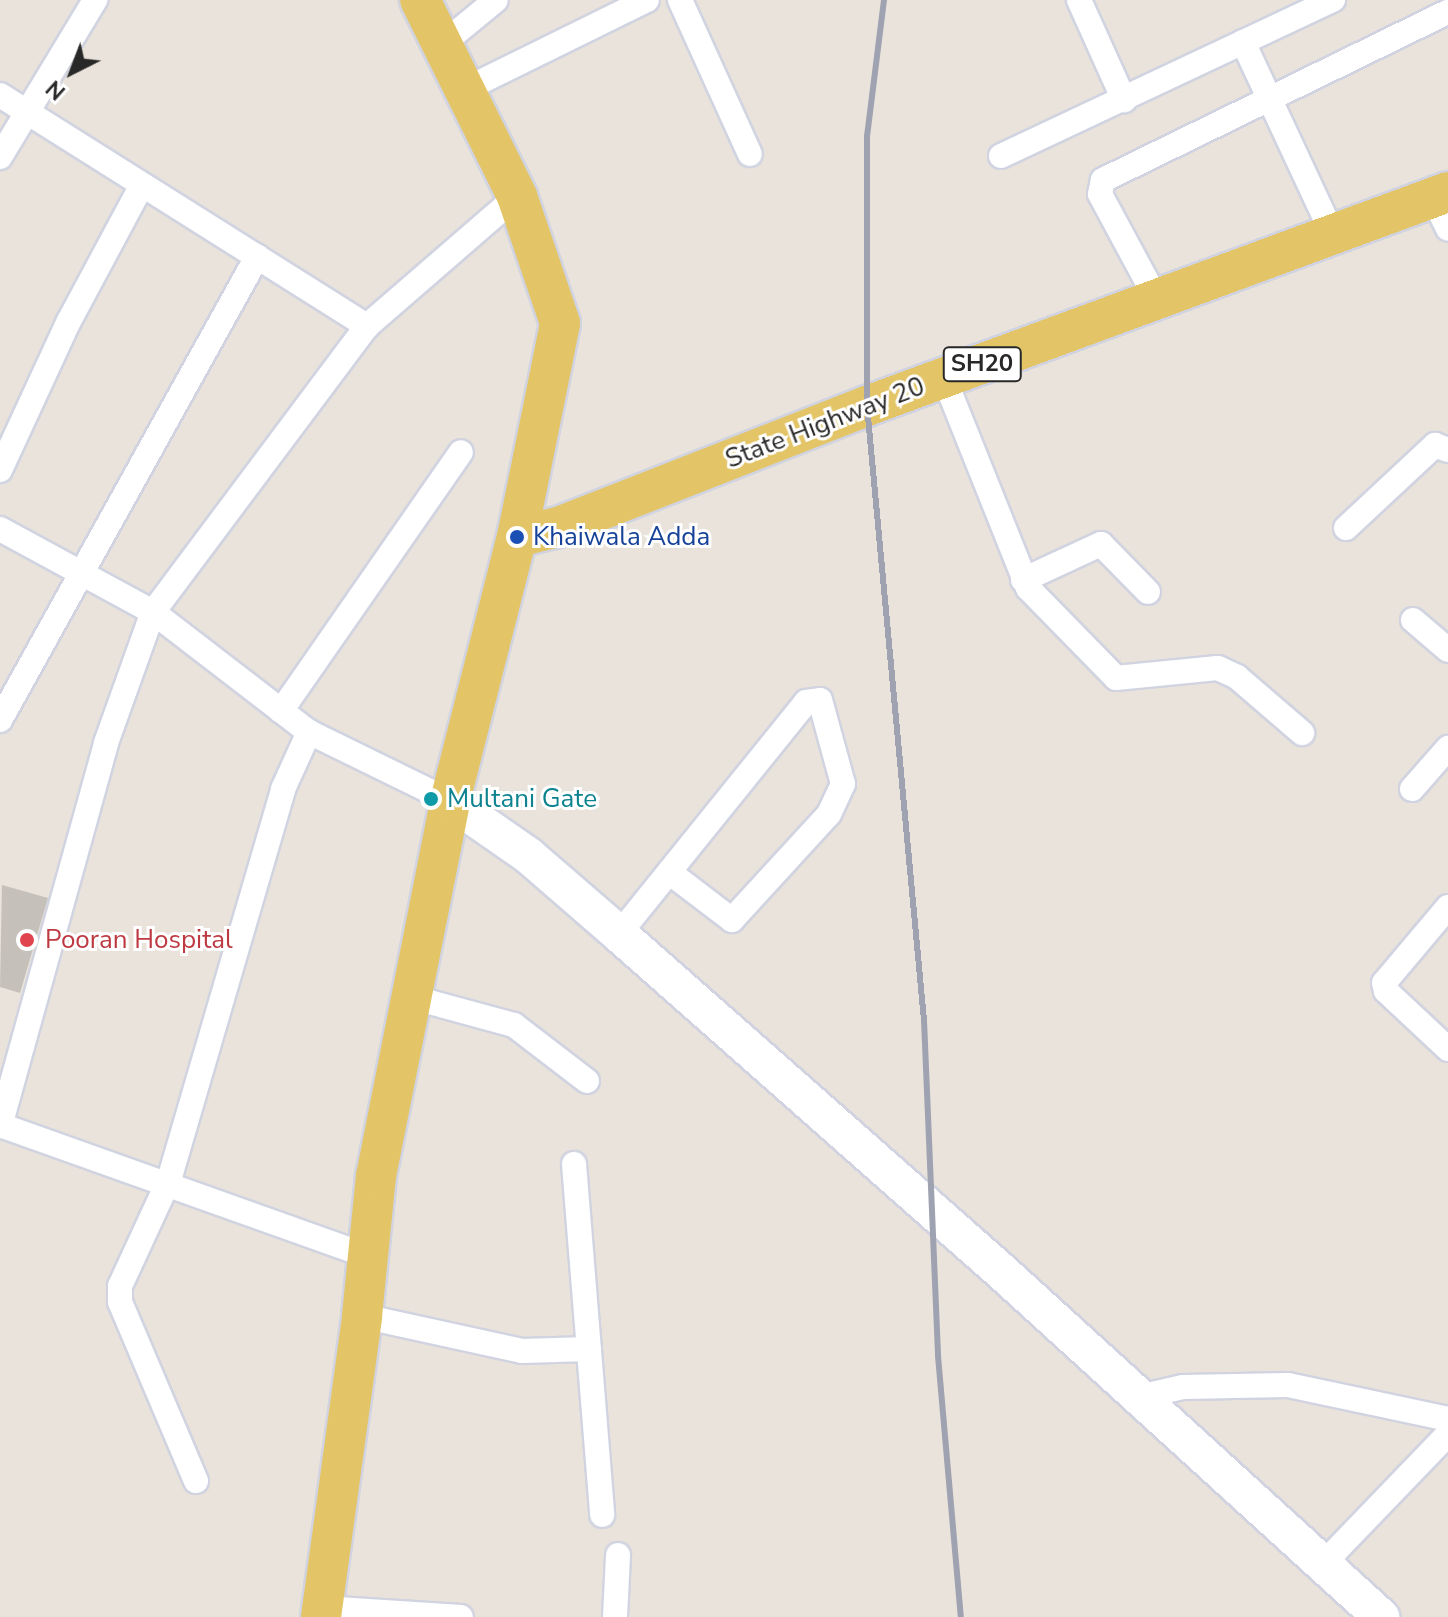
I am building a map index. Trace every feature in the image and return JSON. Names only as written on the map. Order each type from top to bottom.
[{"type":"main road","points":[[322,1612],[362,1316],[376,1176],[450,801],[517,537],[560,323],[517,196],[462,91],[420,0]]},
{"type":"main road","name":"State Highway 20","points":[[517,537],[558,527],[944,378],[1333,235],[1443,206]]},
{"type":"street","points":[[0,157],[95,0]]},
{"type":"street","points":[[440,46],[496,0]]},
{"type":"street","points":[[462,91],[647,0]]},
{"type":"street","points":[[680,0],[750,154]]},
{"type":"street","points":[[1079,0],[1124,100]]},
{"type":"street","points":[[1001,156],[1333,0]]},
{"type":"street","points":[[1157,300],[1100,194],[1103,180],[1272,102],[1448,12]]},
{"type":"street","points":[[1243,42],[1333,235]]},
{"type":"street","points":[[0,95],[367,326]]},
{"type":"street","points":[[0,470],[69,321],[142,185]]},
{"type":"street","points":[[368,1256],[0,1126],[106,743],[153,612],[367,326],[517,196]]},
{"type":"street","points":[[0,720],[257,257]]},
{"type":"street","points":[[944,378],[1023,580],[1117,679],[1166,669],[1218,668],[1237,677],[1302,733]]},
{"type":"street","points":[[1346,528],[1435,445],[1448,450]]},
{"type":"street","points":[[281,711],[461,452]]},
{"type":"street","points":[[0,529],[153,612],[309,732],[450,801],[529,856],[1139,1397],[1381,1617]]},
{"type":"street","points":[[1023,580],[1101,544],[1148,592]]},
{"type":"street","points":[[1413,620],[1448,650]]},
{"type":"street","points":[[619,934],[806,702],[820,700],[843,784],[829,814],[732,920],[669,872]]},
{"type":"street","points":[[196,1481],[120,1302],[120,1286],[166,1186],[217,1029],[283,789],[309,732]]},
{"type":"street","points":[[1412,789],[1448,748]]},
{"type":"street","points":[[1448,907],[1384,983],[1386,991],[1448,1049]]},
{"type":"street","points":[[411,997],[521,1028],[587,1081]]},
{"type":"street","points":[[574,1164],[602,1515]]},
{"type":"street","points":[[362,1316],[522,1351],[589,1349]]},
{"type":"street","points":[[1139,1397],[1183,1387],[1288,1385],[1447,1432],[1323,1564]]},
{"type":"street","points":[[615,1617],[618,1555]]},
{"type":"street","points":[[322,1612],[461,1617]]},
{"type":"building","points":[[2,885],[48,898],[20,993],[0,987]]},
{"type":"railway","points":[[884,0],[867,136],[867,406],[924,1020],[938,1356],[961,1617]]},
{"type":"place","name":"Khaiwala Adda","points":[[517,537]]},
{"type":"place","name":"Multani Gate","points":[[431,799]]},
{"type":"place","name":"Pooran Hospital","points":[[27,940]]}]
